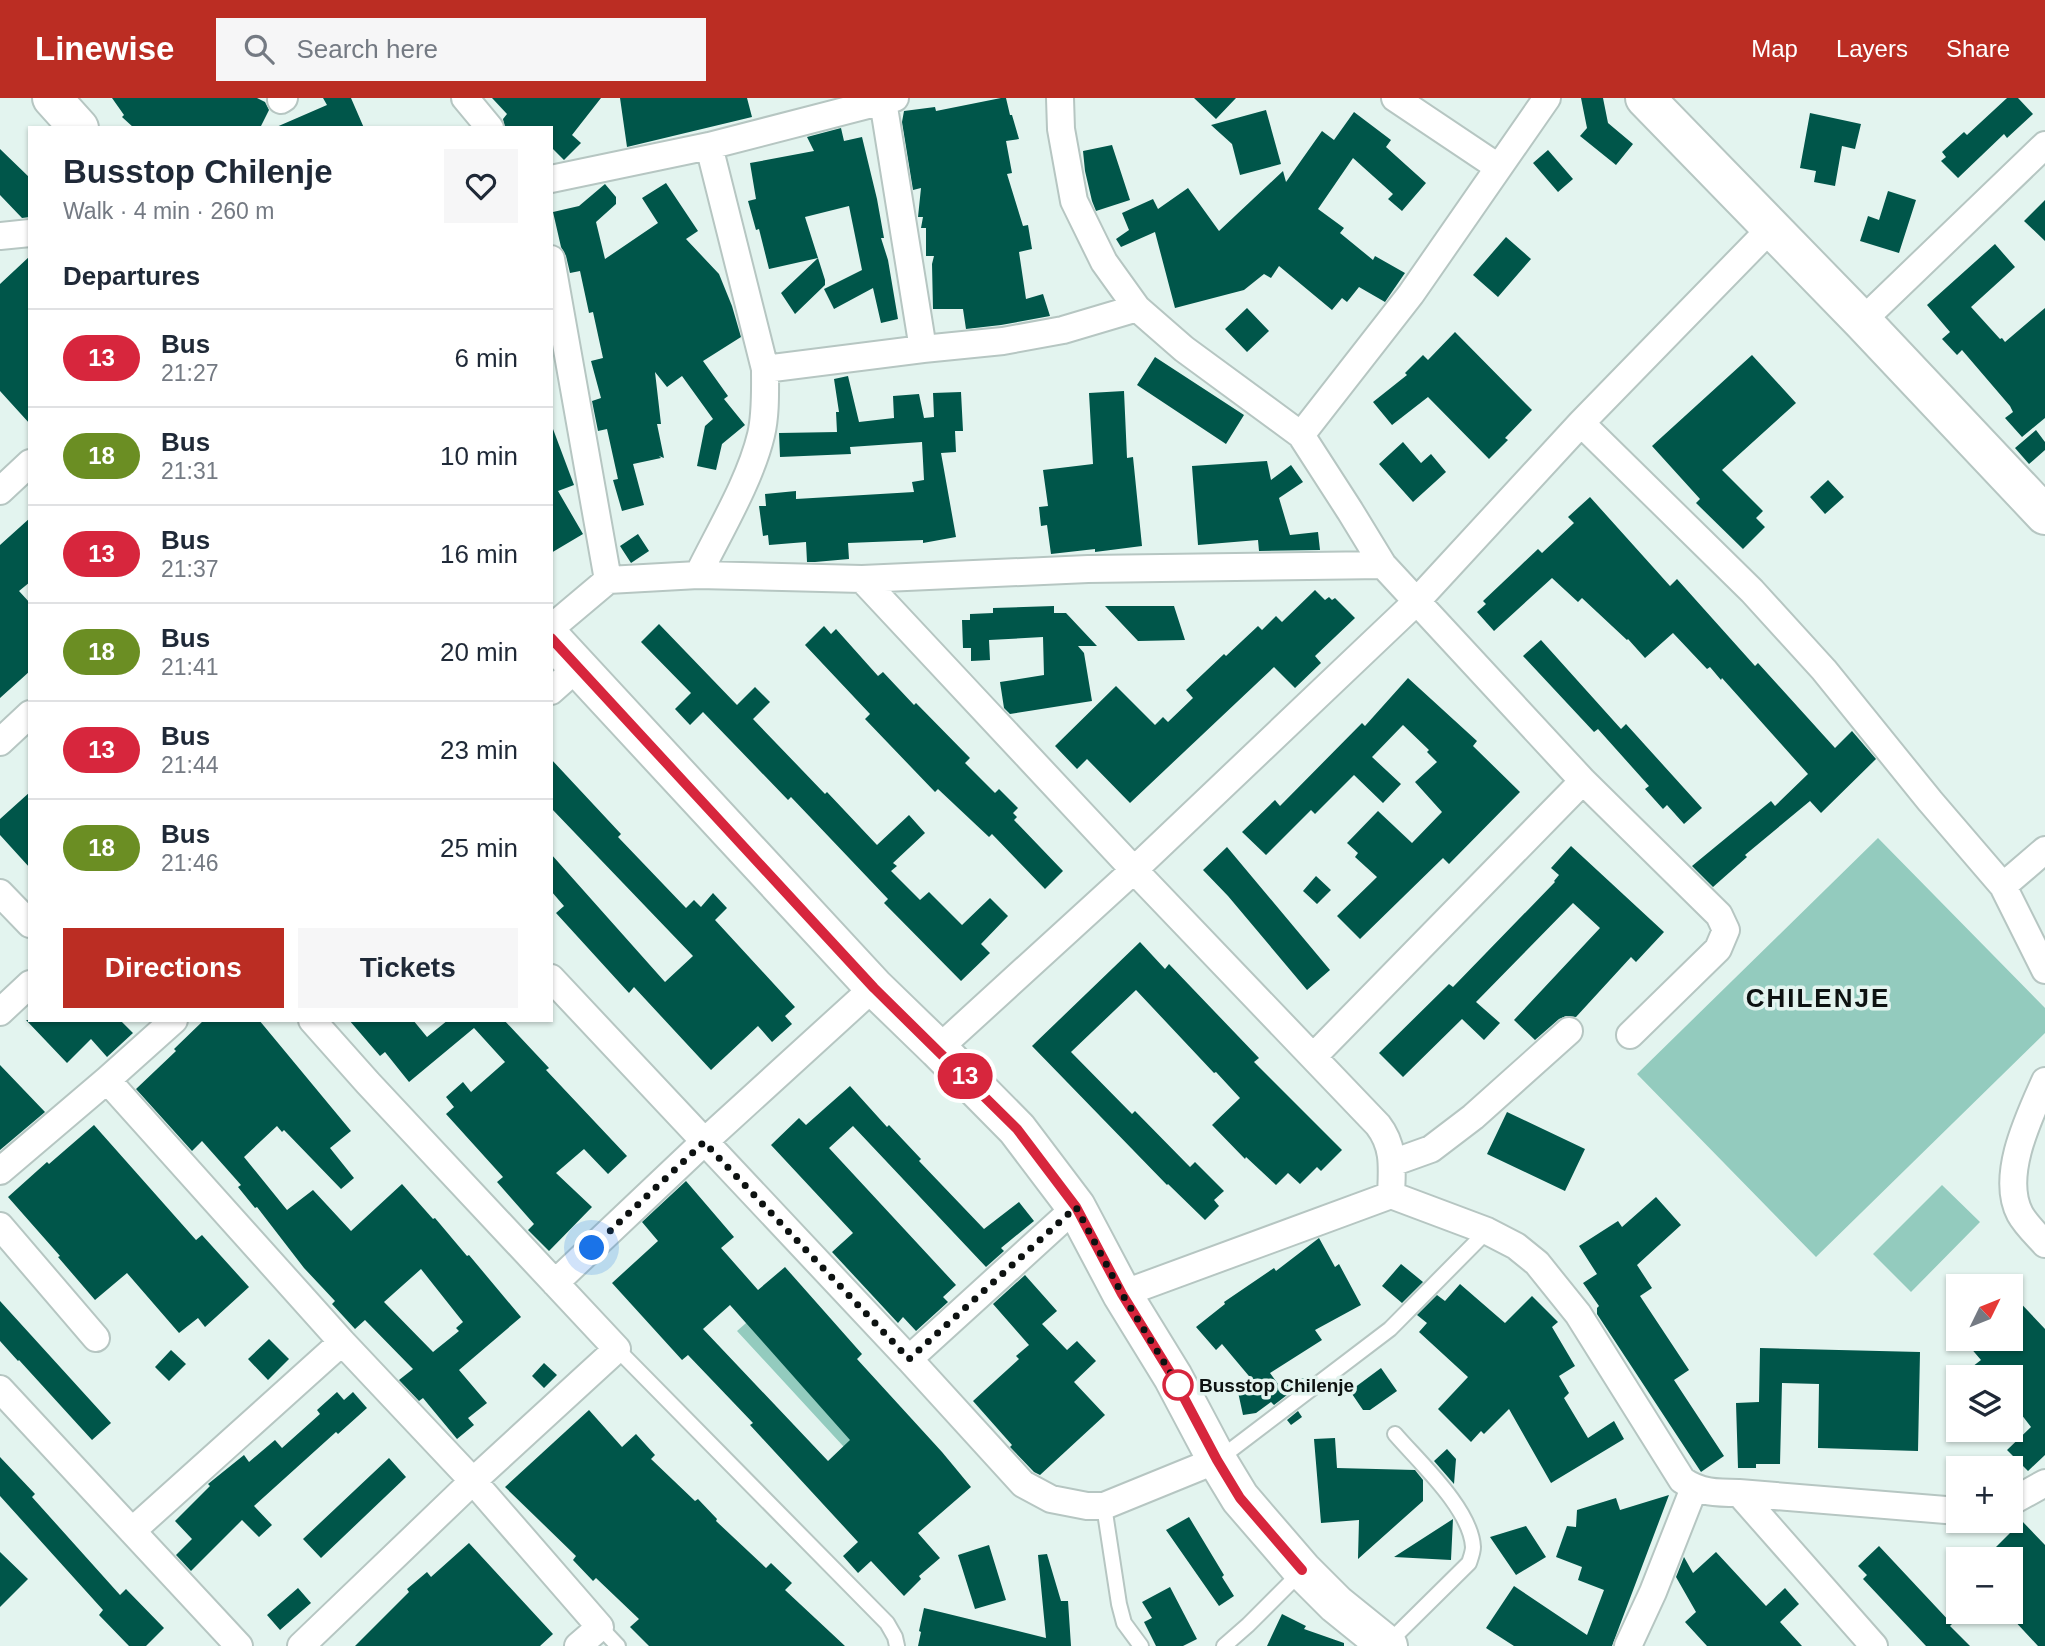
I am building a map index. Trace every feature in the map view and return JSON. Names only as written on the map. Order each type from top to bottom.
[{"type":"main road","points":[[52,98],[77,126]]},
{"type":"main road","points":[[1645,98],[1772,227],[2045,515]]},
{"type":"main road","points":[[553,644],[565,679],[1017,1129],[1076,1207],[1122,1294],[1173,1377],[1240,1498],[1302,1570],[1336,1604],[1387,1646]]},
{"type":"street","points":[[465,98],[485,126]]},
{"type":"street","points":[[1060,98],[1061,129],[1074,201],[1104,262],[1137,309],[1184,349],[1301,435],[1383,565],[1415,603],[1583,781],[1719,915],[1726,930],[1718,949],[1630,1035]]},
{"type":"street","points":[[1395,98],[1498,167]]},
{"type":"street","points":[[1301,435],[1411,294],[1547,98]]},
{"type":"street","points":[[553,179],[709,146],[889,99],[923,349]]},
{"type":"street","points":[[1862,321],[2045,145]]},
{"type":"street","points":[[698,575],[744,480],[762,433],[765,401],[765,369],[709,146]]},
{"type":"street","points":[[938,1049],[1133,870],[1415,603],[1581,423],[1772,227]]},
{"type":"street","points":[[0,236],[28,233]]},
{"type":"street","points":[[553,270],[608,580]]},
{"type":"street","points":[[765,369],[1003,341],[1063,330],[1137,309]]},
{"type":"street","points":[[1581,423],[1752,591],[1825,670],[2003,886],[2045,970]]},
{"type":"street","points":[[0,491],[28,465]]},
{"type":"street","points":[[553,626],[608,580],[698,575],[862,579],[1088,569],[1383,565]]},
{"type":"street","points":[[862,579],[1133,870],[1378,1125],[1387,1137],[1392,1163],[1391,1195]]},
{"type":"street","points":[[0,742],[28,716]]},
{"type":"street","points":[[1314,1056],[1583,781]]},
{"type":"street","points":[[2003,886],[2045,850]]},
{"type":"street","points":[[0,893],[28,922]]},
{"type":"street","points":[[553,980],[1023,1484],[1051,1499],[1087,1506],[1104,1506],[1217,1460]]},
{"type":"street","points":[[0,1012],[28,986]]},
{"type":"street","points":[[555,1283],[704,1142],[874,988]]},
{"type":"street","points":[[0,1171],[172,1022]]},
{"type":"street","points":[[301,1646],[473,1481],[617,1349],[314,1022]]},
{"type":"street","points":[[1392,1163],[1431,1149],[1473,1117],[1569,1031]]},
{"type":"street","points":[[107,1080],[342,1342],[473,1481],[600,1627],[578,1646]]},
{"type":"street","points":[[2045,1082],[2026,1126],[2014,1176],[2014,1200],[2021,1216],[2045,1244]]},
{"type":"street","points":[[1122,1294],[1391,1195],[1487,1231],[1516,1246],[1537,1263],[1578,1314],[1682,1480],[1693,1488],[1707,1493],[1739,1493],[1946,1510]]},
{"type":"street","points":[[909,1359],[1076,1207]]},
{"type":"street","points":[[0,1226],[96,1338]]},
{"type":"street","points":[[132,1531],[342,1342]]},
{"type":"street","points":[[0,1389],[239,1646]]},
{"type":"street","points":[[2023,1496],[2045,1483]]},
{"type":"street","points":[[1628,1646],[1653,1592],[1693,1488]]},
{"type":"street","points":[[1739,1493],[1874,1646]]},
{"type":"lane","points":[[1217,1460],[1390,1329],[1487,1231]]},
{"type":"lane","points":[[617,1349],[887,1623],[897,1646]]},
{"type":"lane","points":[[1387,1646],[1469,1563],[1473,1549],[1471,1535],[1457,1505],[1395,1434]]},
{"type":"lane","points":[[1104,1506],[1124,1623],[1141,1646]]},
{"type":"lane","points":[[1224,1646],[1302,1570]]},
{"type":"lane","points":[[600,1627],[618,1646]]},
{"type":"green space","points":[[1878,838],[2045,1008],[2045,1033],[1816,1257],[1637,1074]]},
{"type":"green space","points":[[1942,1185],[1980,1222],[1911,1292],[1873,1254]]},
{"type":"green space","points":[[770,1302],[890,1497],[737,1331]]},
{"type":"building","points":[[112,98],[257,98],[265,102],[269,110],[261,126],[132,126],[122,117],[124,115]]},
{"type":"building","points":[[323,98],[351,98],[363,126],[279,126],[327,105]]},
{"type":"building","points":[[492,98],[601,98],[572,135],[581,143],[564,160],[553,149],[553,126],[505,126],[503,119],[507,114]]},
{"type":"building","points":[[620,98],[747,98],[752,117],[627,147]]},
{"type":"building","points":[[1006,98],[1019,139],[1006,141],[1012,173],[1007,174],[1023,226],[1028,225],[1032,249],[1019,252],[1026,299],[1043,294],[1050,316],[966,329],[963,309],[933,309],[934,256],[926,256],[926,228],[921,228],[923,217],[918,217],[921,188],[913,190],[902,122],[904,111],[935,107],[936,111]]},
{"type":"building","points":[[1194,98],[1236,98],[1216,119]]},
{"type":"building","points":[[1581,98],[1603,98],[1608,123],[1633,144],[1616,165],[1580,136],[1587,128]]},
{"type":"building","points":[[2007,98],[2018,98],[2033,114],[2007,138],[2004,134],[1958,178],[1941,161],[1946,157],[1942,152],[1964,132],[1967,135]]},
{"type":"building","points":[[1266,110],[1281,164],[1240,175],[1232,144],[1211,125]]},
{"type":"building","points":[[1354,112],[1391,140],[1386,147],[1426,183],[1402,211],[1388,199],[1393,194],[1353,158],[1318,209],[1344,228],[1340,233],[1373,260],[1375,256],[1405,273],[1385,302],[1359,287],[1347,302],[1342,298],[1332,310],[1279,266],[1271,278],[1264,274],[1244,290],[1175,308],[1155,232],[1121,247],[1116,239],[1129,230],[1122,213],[1153,199],[1158,209],[1188,188],[1219,231],[1283,171],[1286,182],[1322,131],[1334,140]]},
{"type":"building","points":[[1810,113],[1861,124],[1855,149],[1842,146],[1835,186],[1814,182],[1816,171],[1800,168]]},
{"type":"building","points":[[841,128],[844,141],[862,137],[877,199],[884,238],[881,238],[888,260],[898,319],[881,323],[873,288],[834,309],[824,289],[862,270],[849,206],[805,217],[825,280],[825,285],[795,314],[781,293],[818,258],[769,269],[759,229],[756,230],[748,201],[756,199],[750,163],[814,151],[807,137]]},
{"type":"building","points":[[1112,145],[1130,200],[1096,211],[1085,171],[1083,151]]},
{"type":"building","points":[[0,149],[28,176],[28,217],[22,218],[0,195]]},
{"type":"building","points":[[1548,150],[1573,179],[1558,192],[1533,163]]},
{"type":"building","points":[[666,183],[698,231],[686,239],[719,274],[732,306],[741,337],[703,361],[728,396],[724,399],[745,425],[722,444],[716,470],[697,466],[705,426],[713,419],[682,376],[667,387],[655,372],[661,424],[657,424],[664,458],[659,456],[661,458],[633,464],[644,505],[622,511],[613,480],[618,479],[607,429],[598,431],[592,401],[601,398],[591,361],[603,358],[593,312],[589,313],[580,271],[570,273],[553,212],[579,206],[605,184],[616,197],[616,204],[596,222],[605,259],[658,223],[642,198]]},
{"type":"building","points":[[1888,191],[1916,200],[1899,253],[1860,241],[1868,216],[1879,220]]},
{"type":"building","points":[[2045,200],[2045,241],[2024,221]]},
{"type":"building","points":[[1506,237],[1531,259],[1498,297],[1473,275]]},
{"type":"building","points":[[1995,244],[2015,267],[1971,307],[2005,342],[2045,308],[2045,418],[2022,437],[2005,418],[2013,412],[2010,406],[1962,350],[1957,355],[1942,339],[1950,332],[1927,305]]},
{"type":"building","points":[[28,258],[28,422],[0,391],[0,284]]},
{"type":"building","points":[[1247,308],[1269,331],[1247,352],[1225,329]]},
{"type":"building","points":[[1455,332],[1532,410],[1489,459],[1428,397],[1392,425],[1373,402],[1407,375],[1405,373],[1423,355],[1428,360]]},
{"type":"building","points":[[1752,355],[1796,403],[1722,470],[1763,511],[1756,518],[1765,527],[1743,549],[1696,503],[1700,499],[1652,446]]},
{"type":"building","points":[[1155,357],[1244,415],[1226,444],[1137,385]]},
{"type":"building","points":[[848,376],[859,422],[894,418],[893,396],[919,394],[924,418],[934,417],[933,393],[961,392],[963,431],[955,431],[956,452],[941,453],[956,537],[923,543],[923,540],[848,543],[849,559],[815,562],[807,562],[806,542],[769,545],[768,535],[763,536],[759,506],[766,506],[765,494],[796,491],[796,499],[914,492],[912,482],[924,480],[922,442],[850,447],[851,454],[780,457],[779,433],[837,432],[836,412],[839,412],[834,379]]},
{"type":"building","points":[[1124,391],[1127,458],[1133,457],[1142,546],[1051,554],[1047,525],[1041,526],[1039,507],[1048,506],[1043,470],[1093,464],[1089,393]]},
{"type":"building","points":[[553,429],[574,485],[558,491],[583,534],[553,552]]},
{"type":"building","points":[[2036,430],[2045,442],[2045,450],[2029,464],[2015,448]]},
{"type":"building","points":[[1403,442],[1421,463],[1431,454],[1446,472],[1413,502],[1379,464]]},
{"type":"building","points":[[1267,461],[1271,480],[1291,465],[1303,482],[1279,498],[1290,535],[1318,532],[1320,550],[1259,551],[1258,540],[1198,545],[1192,466]]},
{"type":"building","points":[[1828,480],[1844,497],[1825,514],[1810,497]]},
{"type":"building","points":[[1590,497],[1670,586],[1677,579],[1755,666],[1758,663],[1835,748],[1852,731],[1876,759],[1821,813],[1810,801],[1745,855],[1747,857],[1713,887],[1692,866],[1771,801],[1775,806],[1808,774],[1722,678],[1721,680],[1710,667],[1707,669],[1673,633],[1645,658],[1582,598],[1578,602],[1552,578],[1494,631],[1477,612],[1486,604],[1483,601],[1538,549],[1542,553],[1574,523],[1568,517]]},
{"type":"building","points":[[28,520],[28,584],[19,591],[28,601],[28,673],[0,698],[0,545]]},
{"type":"building","points":[[638,534],[649,551],[631,563],[620,546]]},
{"type":"building","points":[[1315,590],[1325,600],[1329,597],[1332,600],[1335,598],[1355,618],[1315,656],[1321,663],[1295,688],[1274,667],[1130,803],[1087,759],[1077,769],[1055,746],[1116,686],[1155,725],[1163,717],[1168,722],[1193,698],[1186,690],[1224,654],[1226,656],[1258,626],[1262,630],[1276,616],[1282,622]]},
{"type":"building","points":[[1054,606],[1054,613],[1066,613],[1097,646],[1078,646],[1084,653],[1092,701],[1010,714],[1004,708],[1000,682],[1044,675],[1043,637],[989,640],[990,660],[971,661],[971,648],[963,648],[962,620],[970,620],[970,614],[993,613],[993,608]]},
{"type":"building","points":[[1105,606],[1174,606],[1185,640],[1138,641]]},
{"type":"building","points":[[659,624],[737,705],[755,687],[770,702],[753,719],[877,845],[909,815],[925,833],[893,863],[897,866],[891,871],[920,900],[929,892],[962,925],[990,898],[1008,916],[981,944],[990,953],[961,981],[884,903],[888,899],[791,797],[788,800],[703,712],[690,725],[675,709],[691,693],[641,642]]},
{"type":"building","points":[[824,626],[831,634],[836,629],[878,676],[883,672],[970,758],[965,763],[995,793],[999,789],[1018,808],[1013,813],[1017,817],[1014,820],[1063,871],[1045,889],[992,834],[989,837],[938,789],[935,792],[865,719],[870,714],[805,645]]},
{"type":"building","points":[[1541,640],[1621,729],[1626,724],[1702,808],[1684,824],[1667,805],[1663,809],[1645,789],[1649,786],[1598,729],[1594,732],[1523,656]]},
{"type":"building","points":[[1408,678],[1477,741],[1473,746],[1520,792],[1449,864],[1443,858],[1360,939],[1337,916],[1377,877],[1355,857],[1358,853],[1347,843],[1378,811],[1412,843],[1442,812],[1415,782],[1437,762],[1427,752],[1429,750],[1403,725],[1372,757],[1401,784],[1383,803],[1354,775],[1315,814],[1311,810],[1266,855],[1242,832],[1275,800],[1280,806],[1362,723],[1365,726]]},
{"type":"building","points":[[553,761],[621,834],[618,837],[686,908],[694,900],[701,907],[713,893],[727,908],[715,920],[795,1007],[785,1016],[792,1024],[772,1042],[758,1026],[711,1070],[634,987],[629,993],[556,913],[564,906],[553,893],[553,856],[665,982],[693,956],[553,810]]},
{"type":"building","points":[[28,794],[28,866],[0,835],[0,819]]},
{"type":"building","points":[[1571,846],[1664,932],[1636,962],[1631,957],[1576,1017],[1566,1016],[1559,1019],[1535,1040],[1514,1020],[1600,928],[1573,903],[1476,1002],[1500,1023],[1484,1040],[1462,1019],[1403,1077],[1379,1053],[1449,984],[1453,987],[1555,882],[1559,875],[1551,868]]},
{"type":"building","points":[[1227,847],[1330,970],[1307,990],[1203,870]]},
{"type":"building","points":[[1316,876],[1331,890],[1317,904],[1303,891]]},
{"type":"building","points":[[1140,942],[1165,969],[1169,964],[1259,1058],[1254,1062],[1342,1150],[1321,1171],[1317,1167],[1300,1184],[1288,1173],[1276,1185],[1246,1157],[1245,1159],[1212,1125],[1240,1098],[1136,990],[1071,1052],[1132,1114],[1135,1111],[1190,1167],[1195,1162],[1224,1191],[1214,1200],[1219,1206],[1205,1220],[1167,1185],[1032,1046]]},
{"type":"building","points":[[26,1020],[122,1022],[133,1033],[107,1057],[91,1039],[67,1063]]},
{"type":"building","points":[[202,1022],[261,1022],[351,1131],[330,1148],[354,1178],[341,1189],[277,1126],[244,1157],[287,1210],[313,1190],[351,1231],[402,1184],[467,1256],[469,1255],[521,1317],[459,1370],[487,1403],[468,1418],[474,1425],[457,1439],[423,1398],[419,1401],[399,1380],[413,1369],[365,1320],[355,1329],[332,1304],[335,1301],[304,1268],[238,1187],[241,1185],[202,1141],[192,1151],[136,1089],[176,1051],[174,1049]],"holes":[[[421,1269],[463,1322],[456,1328],[459,1331],[433,1352],[384,1302]]]},
{"type":"building","points":[[351,1022],[415,1022],[427,1037],[446,1022],[506,1022],[549,1068],[546,1070],[627,1156],[608,1174],[584,1149],[556,1173],[592,1207],[549,1251],[528,1230],[534,1224],[497,1182],[503,1177],[446,1114],[454,1107],[446,1097],[463,1082],[471,1092],[505,1062],[474,1028],[409,1082],[385,1052],[380,1056]]},
{"type":"building","points":[[0,1065],[45,1112],[0,1150]]},
{"type":"building","points":[[850,1086],[984,1229],[1019,1202],[1034,1221],[1001,1248],[1004,1251],[986,1267],[853,1126],[829,1148],[956,1285],[943,1297],[948,1302],[916,1331],[903,1317],[898,1323],[832,1252],[853,1233],[771,1145],[799,1118],[806,1125]]},
{"type":"building","points":[[1507,1112],[1585,1149],[1565,1191],[1487,1154]]},
{"type":"building","points":[[94,1125],[196,1240],[202,1235],[249,1287],[205,1327],[198,1318],[179,1333],[127,1273],[95,1300],[8,1197]]},
{"type":"building","points":[[686,1181],[734,1237],[721,1248],[758,1290],[785,1267],[862,1354],[857,1359],[971,1487],[918,1533],[940,1558],[919,1576],[921,1579],[904,1596],[871,1561],[858,1573],[843,1556],[858,1542],[750,1425],[753,1423],[688,1355],[682,1360],[612,1283],[658,1241],[642,1222]],"holes":[[[730,1305],[850,1440],[828,1461],[703,1329]]]},
{"type":"building","points":[[1656,1197],[1681,1225],[1637,1265],[1652,1288],[1640,1296],[1689,1370],[1674,1380],[1724,1456],[1701,1472],[1597,1314],[1599,1306],[1583,1283],[1597,1274],[1579,1246],[1618,1221],[1622,1227]]},
{"type":"building","points":[[1319,1238],[1335,1267],[1339,1264],[1361,1305],[1315,1330],[1322,1340],[1270,1373],[1278,1384],[1305,1378],[1285,1392],[1287,1395],[1274,1405],[1271,1402],[1256,1413],[1243,1415],[1238,1392],[1259,1388],[1222,1344],[1216,1350],[1196,1327],[1225,1304],[1224,1302],[1274,1268],[1276,1271]]},
{"type":"building","points":[[1401,1264],[1423,1282],[1402,1303],[1382,1286]]},
{"type":"building","points":[[1025,1275],[1057,1311],[1042,1324],[1067,1350],[1077,1341],[1096,1361],[1074,1382],[1105,1415],[1040,1475],[1010,1447],[1012,1445],[973,1401],[1019,1359],[1016,1356],[1029,1345],[993,1304]]},
{"type":"building","points":[[1460,1284],[1505,1323],[1532,1296],[1558,1322],[1552,1327],[1575,1366],[1559,1376],[1569,1393],[1564,1398],[1588,1438],[1614,1421],[1624,1439],[1551,1483],[1509,1409],[1484,1434],[1481,1431],[1471,1442],[1438,1409],[1468,1377],[1419,1332],[1427,1323],[1417,1315],[1437,1295],[1445,1301]]},
{"type":"building","points":[[0,1301],[111,1423],[92,1440],[0,1341]]},
{"type":"building","points":[[2023,1306],[2045,1329],[2045,1455],[2028,1471],[2023,1466],[2023,1456],[2013,1456],[2007,1450],[2015,1442],[2023,1442],[2023,1435],[2031,1427],[2023,1417],[2023,1365],[1975,1365],[1981,1360],[1973,1351],[2023,1351]]},
{"type":"building","points":[[269,1339],[289,1359],[268,1380],[248,1359]]},
{"type":"building","points":[[1760,1348],[1920,1352],[1918,1451],[1818,1448],[1819,1384],[1782,1383],[1780,1464],[1756,1464],[1756,1468],[1738,1468],[1736,1403],[1759,1402]]},
{"type":"building","points":[[171,1350],[186,1364],[169,1381],[155,1367]]},
{"type":"building","points":[[544,1363],[557,1375],[544,1388],[532,1376]]},
{"type":"building","points":[[1381,1368],[1397,1391],[1370,1410],[1363,1410],[1350,1391]]},
{"type":"building","points":[[337,1392],[344,1400],[353,1392],[367,1408],[338,1434],[336,1432],[254,1506],[272,1525],[259,1537],[242,1520],[191,1571],[176,1555],[192,1539],[175,1521],[210,1486],[208,1484],[244,1455],[249,1462],[275,1440],[282,1448],[320,1414],[317,1410]]},
{"type":"building","points":[[589,1410],[622,1447],[636,1434],[655,1455],[651,1459],[695,1501],[698,1499],[716,1521],[766,1568],[771,1563],[792,1583],[785,1590],[845,1646],[649,1646],[630,1627],[639,1619],[596,1578],[593,1581],[573,1560],[576,1556],[505,1487]]},
{"type":"building","points":[[1298,1411],[1302,1417],[1291,1425],[1287,1420]]},
{"type":"building","points":[[1335,1438],[1337,1468],[1415,1470],[1423,1480],[1423,1501],[1358,1559],[1359,1520],[1321,1523],[1314,1439]]},
{"type":"building","points":[[1447,1449],[1456,1459],[1454,1484],[1434,1461]]},
{"type":"building","points":[[0,1457],[35,1494],[32,1497],[120,1595],[126,1589],[164,1628],[146,1646],[129,1646],[99,1615],[103,1610],[0,1496]]},
{"type":"building","points":[[389,1458],[406,1477],[321,1558],[303,1539]]},
{"type":"building","points":[[1669,1495],[1612,1646],[1514,1646],[1486,1628],[1514,1586],[1587,1635],[1604,1590],[1578,1580],[1582,1567],[1556,1557],[1567,1526],[1576,1527],[1577,1510],[1616,1498],[1620,1510]]},
{"type":"building","points":[[1189,1517],[1234,1596],[1219,1606],[1166,1530]]},
{"type":"building","points":[[1453,1519],[1451,1560],[1394,1557]]},
{"type":"building","points":[[2023,1522],[2045,1545],[2045,1646],[2038,1646],[2018,1624],[2023,1624],[2023,1547],[1996,1547],[2010,1533],[2023,1533]]},
{"type":"building","points":[[1526,1526],[1546,1557],[1516,1575],[1490,1537]]},
{"type":"building","points":[[469,1543],[553,1634],[540,1646],[355,1646],[409,1592],[407,1589],[427,1572],[431,1577]]},
{"type":"building","points":[[989,1545],[1006,1600],[975,1609],[958,1555]]},
{"type":"building","points":[[1879,1546],[1946,1618],[1946,1624],[1952,1624],[1950,1626],[1970,1646],[1926,1646],[1863,1579],[1867,1575],[1858,1566]]},
{"type":"building","points":[[0,1552],[28,1579],[0,1607]]},
{"type":"building","points":[[1716,1552],[1766,1606],[1785,1588],[1799,1604],[1780,1622],[1802,1646],[1707,1646],[1685,1622],[1696,1612],[1676,1577],[1684,1557],[1693,1573]]},
{"type":"building","points":[[1047,1554],[1061,1601],[1068,1601],[1071,1646],[918,1646],[924,1608],[1046,1638],[1038,1555]]},
{"type":"building","points":[[1170,1587],[1197,1639],[1183,1646],[1156,1646],[1144,1622],[1152,1618],[1142,1602]]},
{"type":"building","points":[[298,1588],[311,1603],[280,1630],[267,1615]]},
{"type":"building","points":[[1282,1614],[1306,1626],[1304,1629],[1344,1643],[1344,1646],[1267,1646]]},
{"type":"bus line","name":"13","points":[[553,640],[874,988],[1017,1129],[1052,1172],[1076,1207],[1122,1294],[1173,1377],[1240,1498],[1302,1570]]},
{"type":"place","name":"Busstop Chilenje","points":[[1178,1385]]},
{"type":"district","name":"CHILENJE","points":[[1818,998]]},
{"type":"route","points":[[592,1248],[704,1142],[909,1359],[1076,1207],[1122,1294],[1178,1385]]}]
